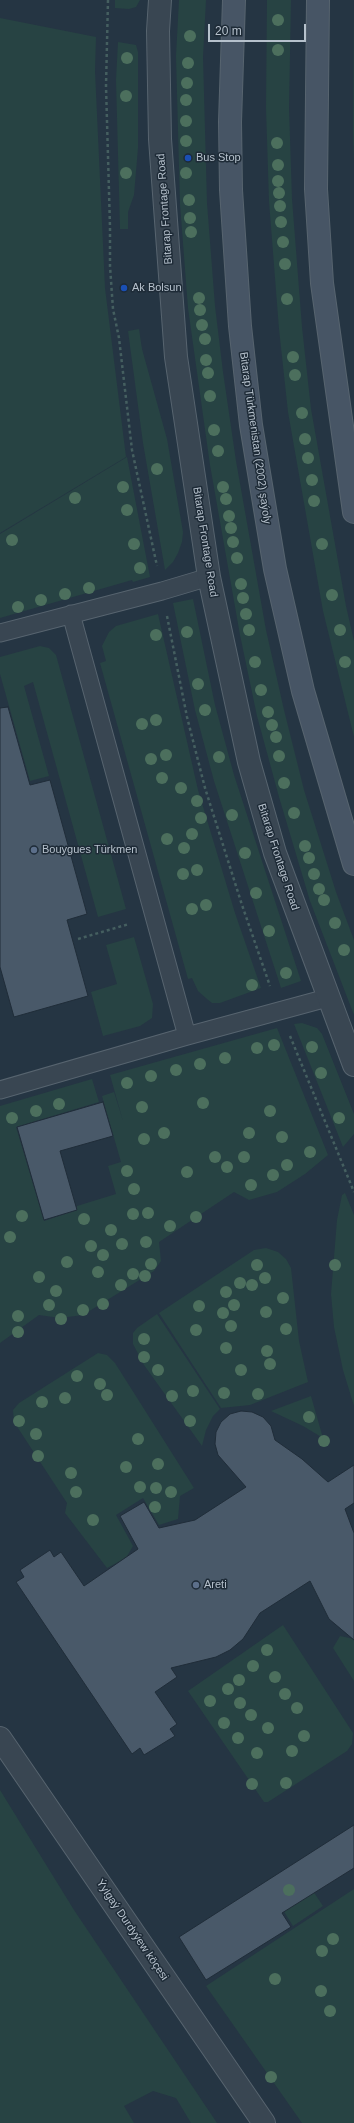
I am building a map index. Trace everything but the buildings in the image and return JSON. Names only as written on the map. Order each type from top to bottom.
[{"type":"main road","name":"Bitarap Türkmenistan (2002) şaýoly","points":[[234,0],[230,122],[231,190],[240,326],[251,425],[275,569],[303,691],[354,864]]},
{"type":"main road","points":[[318,0],[316,189],[322,283],[354,512]]},
{"type":"street","name":"Bitarap Frontage Road","points":[[160,0],[158,31],[160,139],[176,357],[209,577],[253,777],[275,853],[327,998],[354,1065]]},
{"type":"street","name":"Ýylgaý Durdyýew köçesi","points":[[0,1738],[264,2123]]},
{"type":"lane","points":[[0,632],[162,591],[209,577]]},
{"type":"lane","points":[[71,614],[187,1036]]},
{"type":"lane","points":[[0,1090],[187,1036],[327,998]]},
{"type":"path","points":[[78,939],[128,924]]},
{"type":"green space","points":[[115,0],[140,0],[136,7],[129,9],[115,8]]},
{"type":"green space","points":[[179,0],[206,0],[203,57],[207,203],[215,306],[223,372],[236,461],[266,630],[284,710],[304,790],[336,892],[354,940],[354,1015],[310,901],[257,716],[240,635],[210,465],[188,308],[180,204],[176,56]]},
{"type":"green space","points":[[267,0],[291,0],[289,108],[292,199],[302,327],[311,409],[346,606],[354,641],[354,737],[323,611],[288,412],[279,329],[269,201],[266,108]]},
{"type":"green space","points":[[354,0],[354,163],[353,132]]},
{"type":"green space","points":[[0,18],[96,37],[95,71],[105,288],[126,457],[0,533]]},
{"type":"green space","points":[[118,42],[136,45],[138,52],[138,148],[134,195],[128,212],[128,229],[120,229],[116,80]]},
{"type":"green space","points":[[139,329],[142,349],[167,439],[183,532],[182,542],[178,553],[173,562],[165,570],[143,443],[128,331]]},
{"type":"green space","points":[[127,457],[150,577],[133,582],[132,580],[0,618],[0,534]]},
{"type":"green space","points":[[193,599],[215,705],[234,775],[301,981],[281,988],[214,781],[195,710],[173,603]]},
{"type":"green space","points":[[158,614],[198,790],[235,913],[261,988],[220,1003],[212,1003],[198,991],[192,978],[188,979],[100,663],[106,661],[102,646],[109,632],[116,626]]},
{"type":"green space","points":[[40,646],[49,648],[56,655],[126,909],[98,917],[33,682],[24,686],[49,776],[30,781],[0,674],[0,657]]},
{"type":"green space","points":[[134,937],[153,1004],[152,1018],[140,1026],[103,1036],[91,992],[117,984],[106,945]]},
{"type":"green space","points":[[302,1023],[317,1028],[322,1034],[354,1114],[354,1134],[343,1147],[294,1024]]},
{"type":"green space","points":[[277,1028],[328,1155],[305,1174],[277,1192],[249,1200],[234,1192],[159,1242],[161,1261],[154,1271],[83,1315],[60,1318],[39,1315],[0,1343],[0,1106],[92,1079],[99,1102],[16,1127],[44,1221],[77,1210],[77,1206],[116,1194],[108,1166],[121,1162],[102,1096],[114,1092],[123,1121],[110,1075]]},
{"type":"green space","points":[[345,1193],[354,1215],[354,1406],[343,1370],[334,1327],[331,1294],[337,1220],[342,1195]]},
{"type":"green space","points":[[266,1248],[278,1252],[286,1259],[291,1268],[299,1341],[308,1382],[250,1405],[221,1408],[159,1313],[254,1250]]},
{"type":"green space","points":[[157,1314],[220,1409],[213,1416],[206,1430],[202,1446],[144,1365],[133,1344],[133,1333],[137,1328]]},
{"type":"green space","points":[[98,1353],[107,1355],[115,1363],[194,1488],[180,1496],[178,1519],[159,1525],[143,1498],[116,1515],[133,1546],[126,1558],[107,1568],[65,1513],[67,1503],[14,1422],[13,1410],[19,1403]]},
{"type":"green space","points":[[311,1396],[323,1438],[303,1426],[271,1411]]},
{"type":"green space","points":[[283,1625],[353,1733],[352,1744],[347,1751],[268,1802],[264,1802],[188,1691]]},
{"type":"green space","points":[[340,1636],[354,1639],[354,1681],[333,1648]]},
{"type":"green space","points":[[0,1790],[74,1910],[217,2123],[191,2123],[176,2098],[153,2091],[124,2106],[134,2123],[0,2123]]},
{"type":"green space","points":[[297,1867],[323,1906],[293,1926],[268,1886]]},
{"type":"green space","points":[[354,1889],[354,2123],[302,2123],[206,1986]]},
{"type":"place","name":"Bus Stop","points":[[188,158]]},
{"type":"place","name":"Ak Bolsun","points":[[124,288]]},
{"type":"place","name":"Bouygues Türkmen","points":[[34,850]]},
{"type":"place","name":"Areti","points":[[196,1585]]}]
